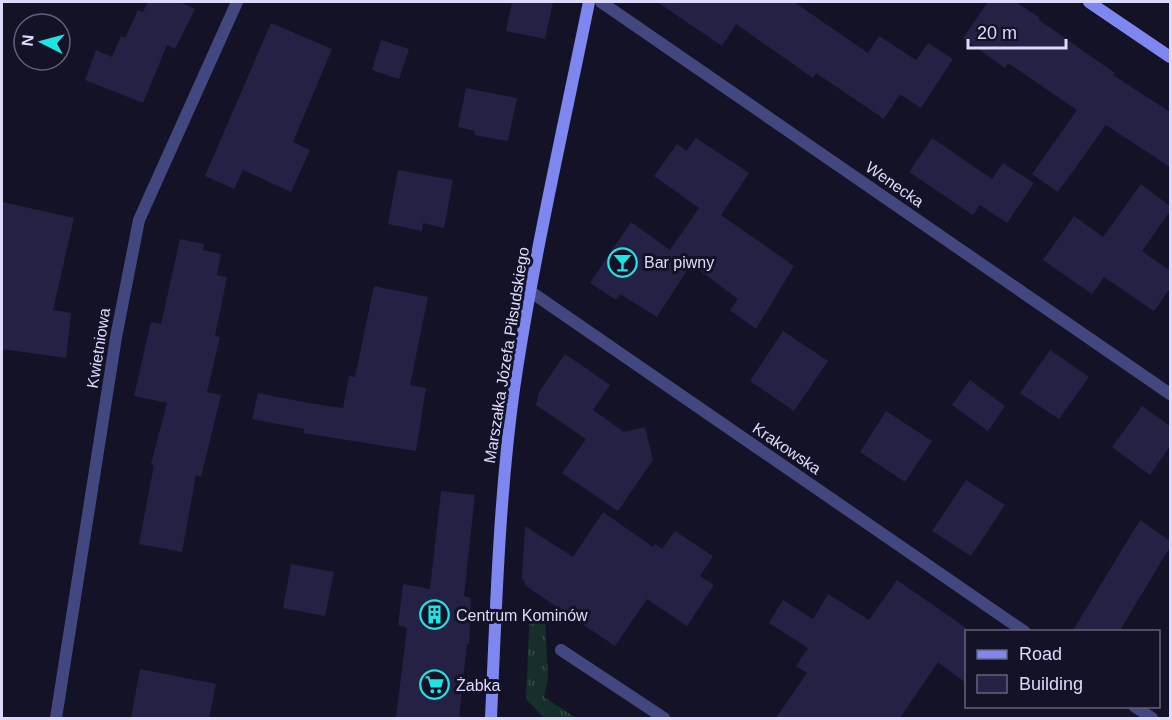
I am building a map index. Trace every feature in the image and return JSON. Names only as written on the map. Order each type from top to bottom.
[{"type":"street","name":"Kwietniowa","points":[[56,718],[116,337],[139,220],[237,2]]},
{"type":"street","name":"Marszałka Józefa Piłsudskiego","points":[[491,718],[503,485],[514,390],[531,292],[589,2]]},
{"type":"street","name":"Wenecka","points":[[601,2],[1170,394]]},
{"type":"street","points":[[1089,2],[1170,57]]},
{"type":"street","name":"Krakowska","points":[[531,292],[1022,630]]},
{"type":"street","points":[[561,650],[664,718]]},
{"type":"street","points":[[1137,708],[1152,718]]},
{"type":"green space","points":[[530,608],[545,614],[548,679],[544,697],[576,718],[544,718],[526,699]]},
{"type":"building","points":[[148,2],[180,2],[195,9],[175,49],[167,45],[143,103],[85,80],[96,50],[112,57],[121,36],[125,38],[138,10],[143,12]]},
{"type":"building","points":[[512,2],[553,2],[545,39],[506,31]]},
{"type":"building","points":[[657,2],[794,2],[868,53],[879,36],[916,60],[928,43],[953,59],[921,108],[900,94],[884,119],[816,73],[813,78],[736,24],[722,46]]},
{"type":"building","points":[[988,2],[1016,2],[1115,73],[1113,75],[1170,112],[1170,167],[1106,125],[1058,192],[1032,174],[1077,110],[1008,63],[1005,68],[963,38]]},
{"type":"building","points":[[271,23],[332,49],[293,142],[310,150],[291,192],[243,170],[234,189],[205,176]]},
{"type":"building","points":[[381,40],[409,49],[399,79],[372,70]]},
{"type":"building","points":[[466,88],[517,98],[508,141],[474,135],[475,131],[458,127]]},
{"type":"building","points":[[696,138],[749,173],[721,215],[794,266],[756,329],[730,310],[738,299],[691,264],[657,317],[620,294],[616,300],[590,283],[631,222],[670,250],[699,208],[654,176],[677,144],[686,151]]},
{"type":"building","points":[[932,138],[992,179],[1003,163],[1034,183],[1007,223],[980,205],[973,215],[909,172]]},
{"type":"building","points":[[398,170],[453,180],[444,228],[423,223],[422,231],[388,224]]},
{"type":"building","points":[[1141,184],[1170,206],[1170,211],[1142,251],[1170,271],[1170,288],[1154,311],[1104,277],[1092,294],[1043,260],[1074,216],[1103,237]]},
{"type":"building","points":[[2,202],[74,218],[53,310],[71,313],[66,358],[2,349]]},
{"type":"building","points":[[180,239],[204,244],[203,250],[221,254],[217,275],[227,277],[215,336],[220,337],[207,392],[221,395],[201,477],[196,475],[182,552],[139,544],[154,465],[151,464],[167,403],[134,396],[151,322],[161,324]]},
{"type":"building","points":[[374,286],[428,297],[410,385],[426,388],[416,451],[303,433],[304,429],[252,419],[258,393],[343,408],[349,376],[355,377]]},
{"type":"building","points":[[783,331],[828,361],[794,411],[750,381]]},
{"type":"building","points":[[1050,350],[1089,377],[1059,419],[1020,393]]},
{"type":"building","points":[[565,354],[610,385],[593,410],[624,432],[645,427],[653,460],[618,511],[562,473],[586,439],[536,405],[539,392]]},
{"type":"building","points":[[970,380],[1005,406],[988,431],[952,405]]},
{"type":"building","points":[[1142,406],[1170,426],[1170,446],[1150,475],[1112,447]]},
{"type":"building","points":[[886,411],[932,441],[905,482],[860,452]]},
{"type":"building","points":[[966,480],[1005,505],[971,556],[932,531]]},
{"type":"building","points":[[441,491],[475,495],[464,596],[471,598],[469,644],[467,644],[459,718],[396,718],[407,628],[398,625],[403,584],[430,589]]},
{"type":"building","points":[[603,512],[653,547],[655,544],[662,549],[675,531],[713,556],[700,576],[714,585],[687,626],[647,599],[615,646],[526,586],[522,577],[525,526],[573,557]]},
{"type":"building","points":[[1140,520],[1170,541],[1170,547],[1120,630],[1073,630]]},
{"type":"building","points":[[291,564],[334,572],[325,616],[283,608]]},
{"type":"building","points":[[897,580],[966,628],[965,682],[938,662],[900,718],[776,718],[807,673],[796,666],[808,648],[769,623],[783,600],[813,619],[828,594],[869,620]]},
{"type":"building","points":[[140,669],[216,684],[209,718],[131,718]]},
{"type":"place","name":"Bar piwny","points":[[623,262]]},
{"type":"place","name":"Centrum Kominów","points":[[435,615]]},
{"type":"place","name":"Żabka","points":[[435,685]]}]
